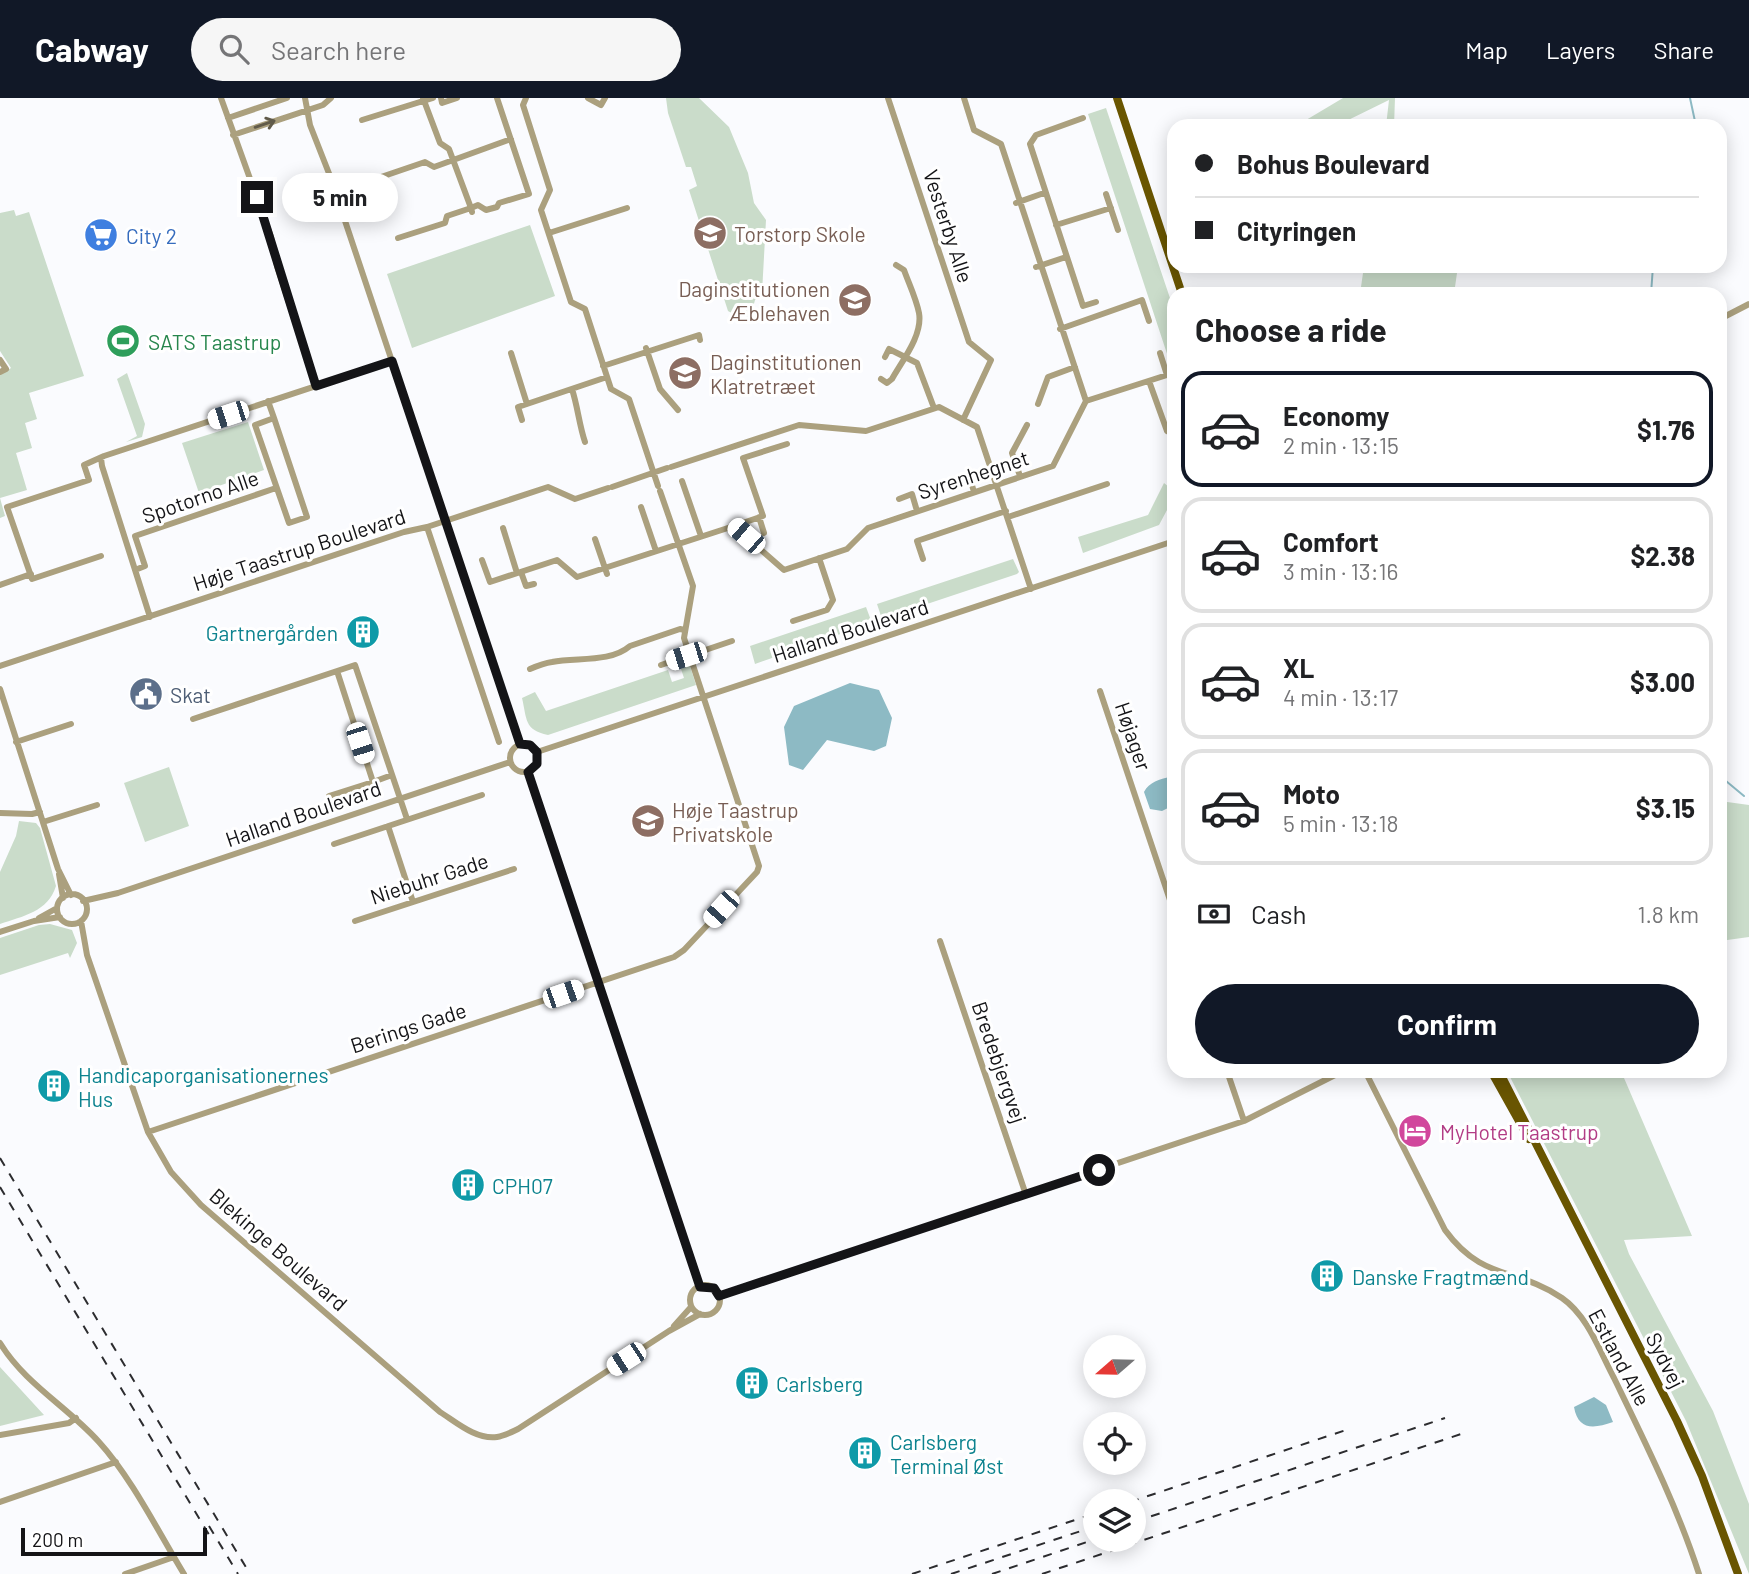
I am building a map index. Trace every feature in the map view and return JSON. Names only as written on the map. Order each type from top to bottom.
[{"type":"main road","points":[[1117,98],[1167,249]]},
{"type":"main road","name":"Sydvej","points":[[1495,1078],[1540,1159],[1549,1169]]},
{"type":"main road","name":"Sydvej","points":[[1503,1078],[1677,1421],[1702,1476],[1738,1574]]},
{"type":"street","points":[[221,98],[271,237],[277,266],[316,386]]},
{"type":"street","points":[[228,118],[287,98]]},
{"type":"street","points":[[305,98],[520,744]]},
{"type":"street","points":[[233,135],[323,105],[331,98]]},
{"type":"street","points":[[362,120],[433,98]]},
{"type":"street","points":[[441,98],[442,103],[457,98]]},
{"type":"street","points":[[398,238],[444,223],[447,216],[472,210],[478,205],[486,210],[529,194],[497,98]]},
{"type":"street","points":[[526,98],[523,105],[550,190],[541,210],[571,302],[585,309],[611,390],[629,399],[693,586],[684,638],[704,698]]},
{"type":"street","points":[[588,98],[601,105],[605,98]]},
{"type":"street","name":"Vesterby Alle","points":[[888,98],[969,342],[974,349],[991,360],[963,420]]},
{"type":"street","points":[[964,98],[974,130],[1001,144],[1038,266],[1086,401],[1167,375],[1160,353]]},
{"type":"street","points":[[424,99],[440,143],[449,149],[472,210]]},
{"type":"street","points":[[1083,118],[1035,135],[1030,144],[1083,306],[1096,302]]},
{"type":"street","points":[[380,177],[425,162],[435,167],[511,139]]},
{"type":"street","points":[[1018,202],[1044,193]]},
{"type":"street","points":[[1107,194],[1118,230]]},
{"type":"street","points":[[549,233],[627,208]]},
{"type":"street","points":[[1056,225],[1111,208]]},
{"type":"street","points":[[455,214],[458,222]]},
{"type":"street","points":[[1038,266],[1066,257]]},
{"type":"street","points":[[881,379],[883,382],[890,382],[918,332],[919,312],[904,270],[896,265]]},
{"type":"street","points":[[1060,329],[1142,300],[1149,321]]},
{"type":"street","points":[[1727,316],[1749,304]]},
{"type":"street","points":[[603,366],[699,335],[700,340]]},
{"type":"street","points":[[885,358],[889,349],[917,363],[934,408],[939,407],[977,427],[1031,589]]},
{"type":"street","points":[[647,350],[660,389],[678,410]]},
{"type":"street","points":[[511,354],[527,404]]},
{"type":"street","points":[[0,360],[6,369],[0,373]]},
{"type":"street","points":[[101,556],[32,579],[8,507],[89,480],[84,465],[101,458],[392,361]]},
{"type":"street","points":[[1038,404],[1048,377],[1075,367]]},
{"type":"street","points":[[522,420],[517,407],[607,377]]},
{"type":"street","points":[[1149,381],[1167,431]]},
{"type":"street","points":[[572,389],[579,412],[577,419],[585,442]]},
{"type":"street","points":[[268,401],[274,418],[307,517],[289,523],[255,425],[274,418]]},
{"type":"street","name":"Syrenhegnet","points":[[734,526],[784,570],[850,548],[868,528],[1054,466],[1086,401]]},
{"type":"street","name":"Høje Taastrup Boulevard","points":[[0,666],[548,486],[575,499],[799,425],[866,431],[934,408]]},
{"type":"street","points":[[1020,476],[1012,453],[1027,425]]},
{"type":"street","points":[[482,560],[490,582],[557,560],[577,577],[587,572],[606,571],[656,551],[763,516],[743,458],[787,444]]},
{"type":"street","points":[[101,458],[150,617]]},
{"type":"street","points":[[954,480],[969,475],[974,492]]},
{"type":"street","points":[[682,481],[701,536]]},
{"type":"street","points":[[923,559],[917,541],[1107,484]]},
{"type":"street","name":"Spotorno Alle","points":[[135,570],[145,566],[135,536],[276,488]]},
{"type":"street","points":[[899,499],[912,494],[917,511]]},
{"type":"street","points":[[641,507],[656,551]]},
{"type":"street","points":[[759,517],[764,533]]},
{"type":"street","points":[[430,526],[499,742]]},
{"type":"street","points":[[503,528],[526,586],[534,584]]},
{"type":"street","points":[[595,539],[606,571]]},
{"type":"street","name":"Halland Boulevard","points":[[537,752],[1167,543]]},
{"type":"street","points":[[793,621],[827,610],[833,600],[819,558]]},
{"type":"street","points":[[0,585],[31,574]]},
{"type":"street","points":[[530,668],[551,662],[612,656],[640,643],[680,629],[685,630]]},
{"type":"street","points":[[661,665],[732,641]]},
{"type":"street","points":[[193,719],[355,665],[407,819]]},
{"type":"street","points":[[337,671],[373,782]]},
{"type":"street","points":[[0,689],[58,869],[71,895],[85,904],[81,921],[72,924],[64,922],[57,908]]},
{"type":"street","name":"Højager","points":[[1100,691],[1167,891]]},
{"type":"street","name":"Berings Gade","points":[[148,1132],[680,954],[757,872],[759,866],[704,698]]},
{"type":"street","points":[[16,742],[71,724]]},
{"type":"street","points":[[520,744],[530,745],[537,752],[537,764],[528,772],[519,772],[510,762],[512,751],[520,744]]},
{"type":"street","name":"Halland Boulevard","points":[[85,904],[510,762]]},
{"type":"street","points":[[528,772],[700,1287]]},
{"type":"street","points":[[328,796],[392,775]]},
{"type":"street","points":[[334,844],[482,794]]},
{"type":"street","points":[[43,822],[97,805]]},
{"type":"street","points":[[0,813],[40,812]]},
{"type":"street","points":[[388,826],[413,902]]},
{"type":"street","points":[[34,921],[57,908],[62,898],[58,869]]},
{"type":"street","name":"Niebuhr Gade","points":[[355,921],[514,869]]},
{"type":"street","points":[[62,898],[71,895]]},
{"type":"street","points":[[0,932],[34,921],[60,917]]},
{"type":"street","name":"Blekinge Boulevard","points":[[81,921],[84,946]]},
{"type":"street","name":"Blekinge Boulevard","points":[[72,924],[84,946],[148,1132],[171,1172],[201,1205],[440,1412],[471,1432],[485,1437],[497,1437],[518,1429],[669,1331]]},
{"type":"street","name":"Bredebjergvej","points":[[940,941],[1027,1195]]},
{"type":"street","points":[[1229,1078],[1244,1121]]},
{"type":"street","points":[[719,1296],[1244,1121],[1329,1078]]},
{"type":"street","name":"Estland Alle","points":[[1369,1078],[1455,1243],[1476,1262],[1491,1270],[1528,1282],[1564,1299],[1585,1323],[1640,1431],[1699,1574]]},
{"type":"street","points":[[669,1331],[691,1307],[691,1296],[700,1287],[714,1288],[719,1296],[719,1305],[715,1312],[708,1315],[699,1314],[691,1307]]},
{"type":"street","points":[[669,1331],[699,1314]]},
{"type":"street","points":[[0,1343],[28,1378],[76,1418],[116,1462],[184,1574]]},
{"type":"street","points":[[0,1435],[69,1423],[76,1418]]},
{"type":"street","points":[[0,1502],[116,1462]]},
{"type":"street","points":[[125,1574],[174,1557]]},
{"type":"green space","points":[[666,98],[699,98],[729,127],[748,173],[754,203],[766,220],[762,293],[755,300],[749,323],[728,311],[689,190],[697,186],[691,167],[686,167],[668,113]]},
{"type":"green space","points":[[1343,98],[1395,98],[1394,119],[1387,119],[1389,100],[1350,119],[1308,119]]},
{"type":"green space","points":[[1106,108],[1167,289],[1167,354],[1088,114]]},
{"type":"green space","points":[[14,210],[16,216],[29,212],[84,376],[29,393],[37,419],[25,423],[32,448],[16,453],[27,490],[0,498],[0,375],[11,368],[0,351],[0,213]]},
{"type":"green space","points":[[530,225],[555,296],[412,348],[387,274]]},
{"type":"green space","points":[[1363,273],[1457,273],[1455,287],[1361,287]]},
{"type":"green space","points":[[127,373],[145,424],[142,437],[126,442],[137,436],[117,379]]},
{"type":"green space","points":[[248,422],[264,470],[199,493],[182,443]]},
{"type":"green space","points":[[1164,483],[1167,485],[1167,510],[1159,525],[1083,553],[1078,537],[1148,515]]},
{"type":"green space","points":[[0,498],[5,516],[0,518]]},
{"type":"green space","points":[[1013,559],[1019,572],[1017,574],[882,619],[877,604]]},
{"type":"green space","points":[[866,607],[872,623],[755,664],[750,646]]},
{"type":"green space","points":[[685,661],[689,663],[696,685],[548,735],[531,727],[526,718],[522,698],[535,692],[546,711],[668,670],[672,682],[684,678],[680,666]]},
{"type":"green space","points":[[169,767],[189,826],[145,842],[124,783]]},
{"type":"green space","points":[[1727,802],[1749,805],[1749,937],[1727,940]]},
{"type":"green space","points":[[19,821],[36,823],[40,828],[56,886],[47,902],[34,912],[0,924],[0,872],[16,836]]},
{"type":"green space","points":[[50,924],[72,930],[77,943],[70,958],[68,953],[0,975],[0,938]]},
{"type":"green space","points":[[1511,1078],[1624,1078],[1692,1236],[1624,1240],[1713,1411],[1749,1504],[1749,1574],[1686,1421]]},
{"type":"green space","points":[[0,1367],[44,1415],[0,1426]]},
{"type":"water","points":[[850,683],[879,690],[892,718],[886,746],[874,751],[827,740],[803,770],[789,765],[784,727],[794,706]]},
{"type":"water","points":[[1167,778],[1167,808],[1162,811],[1150,809],[1144,792],[1155,782]]},
{"type":"water","points":[[1594,1397],[1606,1405],[1613,1422],[1588,1426],[1579,1420],[1574,1407]]},
{"type":"waterway","points":[[1690,98],[1694,119]]},
{"type":"waterway","points":[[1652,273],[1652,287]]},
{"type":"waterway","points":[[1727,782],[1744,796]]},
{"type":"railway","points":[[0,1158],[250,1574]]},
{"type":"railway","points":[[0,1187],[211,1538]]},
{"type":"railway","points":[[1146,1518],[1445,1418]]},
{"type":"railway","points":[[1146,1497],[1349,1429]]},
{"type":"railway","points":[[1042,1574],[1464,1433]]},
{"type":"railway","points":[[912,1574],[1083,1517]]},
{"type":"railway","points":[[209,1526],[238,1574]]},
{"type":"railway","points":[[951,1574],[1083,1530]]},
{"type":"railway","points":[[992,1574],[1083,1543]]},
{"type":"place","name":"Torstorp Skole","points":[[710,233]]},
{"type":"place","name":"City 2","points":[[101,235]]},
{"type":"place","name":"Daginstitutionen Æblehaven","points":[[855,300]]},
{"type":"place","name":"SATS Taastrup","points":[[123,341]]},
{"type":"place","name":"Daginstitutionen Klatretræet","points":[[685,373]]},
{"type":"place","name":"Gartnergården","points":[[363,632]]},
{"type":"place","name":"Skat","points":[[146,694]]},
{"type":"place","name":"Høje Taastrup Privatskole","points":[[648,821]]},
{"type":"place","name":"Handicaporganisationernes Hus","points":[[54,1086]]},
{"type":"place","name":"MyHotel Taastrup","points":[[1415,1131]]},
{"type":"place","name":"CPH07","points":[[468,1185]]},
{"type":"place","name":"Danske Fragtmænd","points":[[1327,1276]]},
{"type":"place","name":"Carlsberg","points":[[752,1383]]},
{"type":"place","name":"Carlsberg Terminal Øst","points":[[865,1453]]},
{"type":"route","points":[[257,197],[316,386],[392,361],[520,744],[530,745],[537,752],[537,764],[528,772],[700,1287],[714,1288],[719,1296],[1099,1170]]}]
